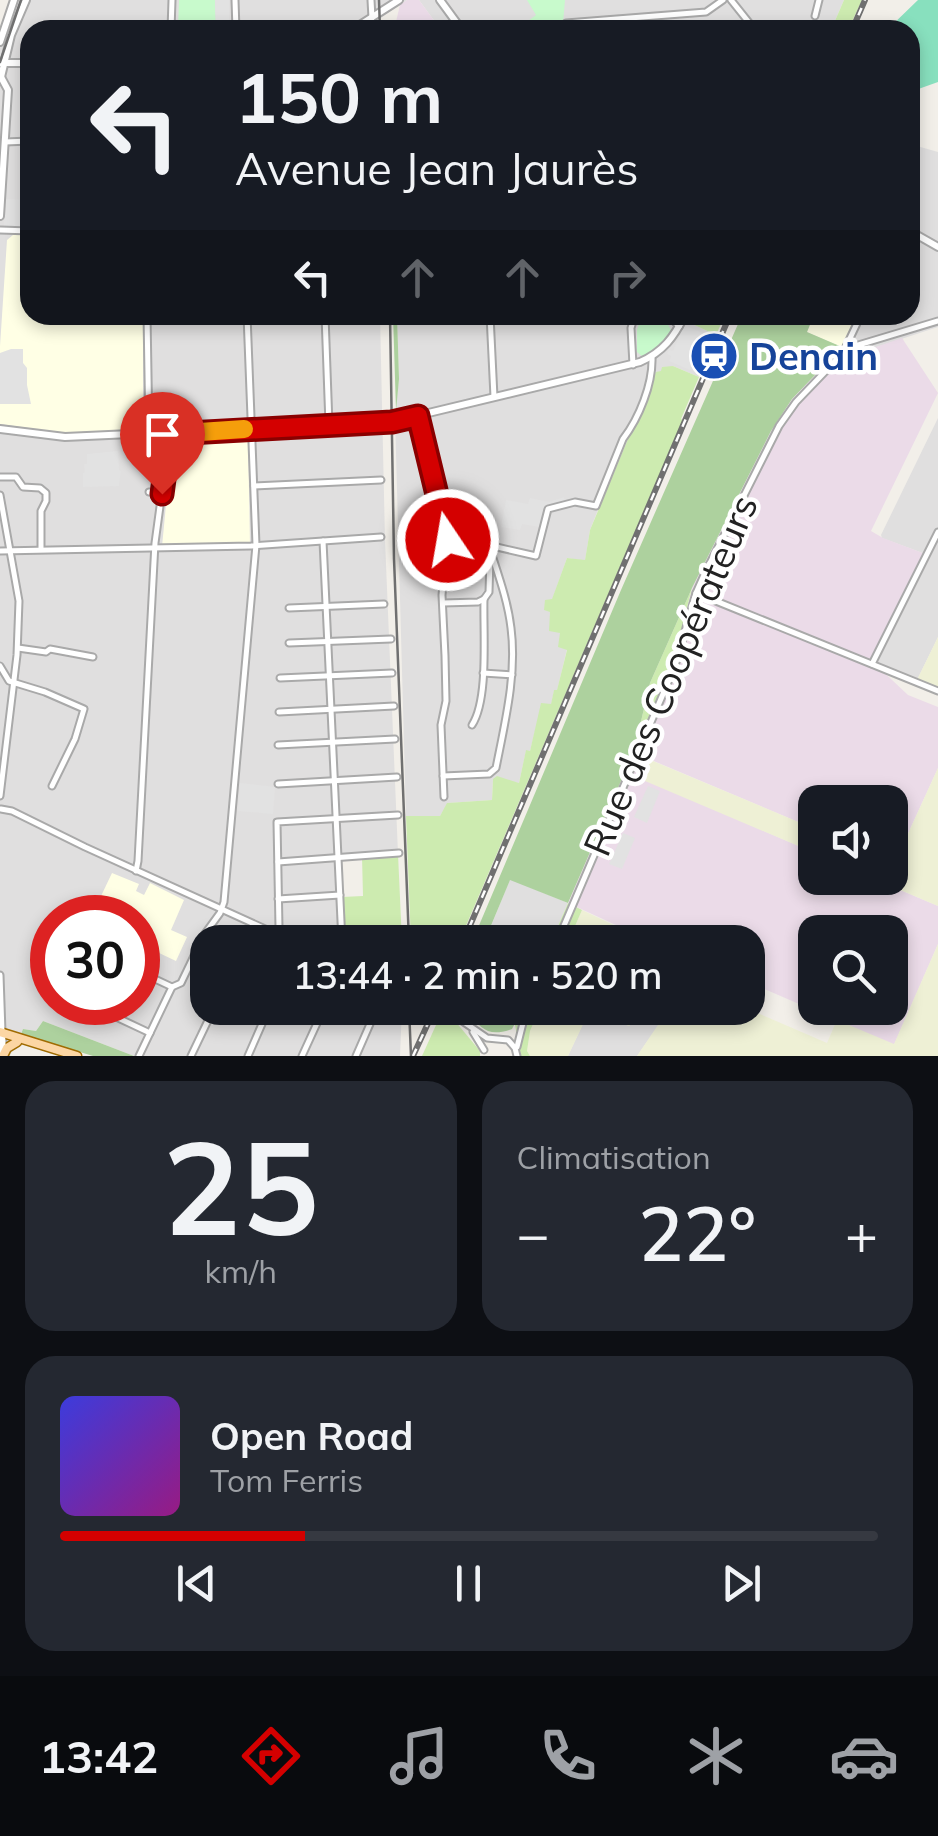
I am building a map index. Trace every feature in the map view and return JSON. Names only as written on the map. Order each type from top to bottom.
[{"type":"main road","points":[[1,1035],[60,1056]]},
{"type":"main road","points":[[1,1035],[77,1056]]},
{"type":"main road","points":[[3,1056],[16,1042]]},
{"type":"street","points":[[0,42],[14,0]]},
{"type":"street","points":[[0,216],[8,90],[0,78],[12,32],[26,0]]},
{"type":"street","points":[[371,0],[372,18]]},
{"type":"street","points":[[369,20],[399,0]]},
{"type":"street","points":[[594,20],[706,12],[723,0]]},
{"type":"street","points":[[731,0],[747,20]]},
{"type":"street","points":[[815,16],[819,0]]},
{"type":"street","points":[[5,142],[20,141]]},
{"type":"street","points":[[845,350],[938,321]]},
{"type":"street","points":[[147,325],[149,434]]},
{"type":"street","points":[[139,1056],[172,987],[182,983],[204,935],[222,910],[256,545],[248,325]]},
{"type":"street","points":[[324,325],[329,425]]},
{"type":"street","points":[[490,325],[494,398]]},
{"type":"street","points":[[632,325],[633,365]]},
{"type":"street","name":"Rue des Coopérateurs","points":[[564,925],[675,666],[696,593],[778,426],[845,350],[856,325]]},
{"type":"street","points":[[0,429],[57,437],[392,422],[633,365],[669,342],[679,326]]},
{"type":"street","points":[[448,532],[492,549],[536,556],[548,509],[575,502],[596,506],[651,379],[652,356]]},
{"type":"street","points":[[418,416],[448,532],[442,603],[446,656],[446,701],[441,726],[444,797]]},
{"type":"street","points":[[136,871],[155,548],[170,434]]},
{"type":"street","points":[[0,477],[15,477],[24,488],[44,490],[42,549]]},
{"type":"street","points":[[254,486],[381,480]]},
{"type":"street","points":[[149,492],[162,494]]},
{"type":"street","points":[[0,495],[19,598],[18,648],[0,796]]},
{"type":"street","points":[[872,664],[938,532]]},
{"type":"street","points":[[0,552],[256,545],[381,537]]},
{"type":"street","points":[[324,541],[341,925]]},
{"type":"street","points":[[443,776],[489,774],[496,770],[512,675],[512,636],[492,549]]},
{"type":"street","points":[[472,725],[479,712],[492,549]]},
{"type":"street","points":[[696,593],[938,691]]},
{"type":"street","points":[[442,603],[505,597]]},
{"type":"street","points":[[289,608],[384,604]]},
{"type":"street","points":[[289,642],[391,639]]},
{"type":"street","points":[[18,648],[93,657]]},
{"type":"street","points":[[0,666],[3,678],[14,684],[84,709],[75,739],[52,786]]},
{"type":"street","points":[[280,678],[392,672]]},
{"type":"street","points":[[483,674],[512,675]]},
{"type":"street","points":[[279,712],[394,706]]},
{"type":"street","points":[[278,746],[395,739]]},
{"type":"street","points":[[278,784],[396,777]]},
{"type":"street","points":[[0,810],[12,811],[253,924]]},
{"type":"street","points":[[277,925],[277,822],[398,815]]},
{"type":"street","points":[[278,862],[399,853]]},
{"type":"street","points":[[278,898],[340,895]]},
{"type":"street","points":[[0,975],[3,1056]]},
{"type":"street","points":[[160,981],[172,987]]},
{"type":"street","points":[[133,1025],[150,1033]]},
{"type":"street","points":[[191,1056],[206,1025]]},
{"type":"street","points":[[248,1056],[262,1025]]},
{"type":"street","points":[[302,1056],[316,1025]]},
{"type":"street","points":[[356,1056],[370,1025]]},
{"type":"street","points":[[468,1026],[492,1040],[513,1035],[521,1025]]},
{"type":"street","points":[[517,1054],[523,1025]]},
{"type":"street","points":[[468,1026],[484,1053],[492,1040]]},
{"type":"street","points":[[504,1038],[517,1054]]},
{"type":"shaded area","points":[[13,0],[407,0],[378,20],[20,20],[20,325],[380,325],[398,854],[340,857],[343,925],[190,925],[190,1025],[401,1025],[400,1056],[134,1056],[53,1025],[160,1025],[160,895],[30,895],[30,1025],[40,1025],[36,1031],[23,1029],[10,1056],[0,1056],[0,32]]},
{"type":"shaded area","points":[[215,0],[229,0],[229,20],[216,20]]},
{"type":"shaded area","points":[[407,0],[419,0],[434,20],[396,20],[400,5]]},
{"type":"shaded area","points":[[419,0],[844,0],[835,20],[434,20]]},
{"type":"shaded area","points":[[920,147],[938,152],[938,327],[843,358],[842,347],[852,325],[920,325]]},
{"type":"shaded area","points":[[6,199],[20,200],[20,227],[4,227]]},
{"type":"shaded area","points":[[20,235],[20,325],[143,325],[143,429],[64,433],[0,424],[7,240]]},
{"type":"shaded area","points":[[397,325],[694,325],[716,335],[699,377],[673,366],[662,372],[614,470],[590,530],[585,561],[567,558],[550,611],[567,649],[551,705],[542,704],[519,783],[493,779],[492,800],[448,803],[440,816],[406,816],[395,417],[399,378]]},
{"type":"shaded area","points":[[684,325],[705,334],[690,370],[669,361],[671,356],[667,354],[673,351]]},
{"type":"shaded area","points":[[810,325],[852,325],[842,347],[807,332]]},
{"type":"shaded area","points":[[902,338],[938,393],[871,531],[928,555],[875,664],[908,695],[938,707],[938,768],[908,834],[908,785],[798,785],[798,822],[649,759],[638,777],[798,846],[798,895],[908,893],[938,906],[938,944],[908,1013],[908,915],[798,915],[798,1004],[765,989],[765,925],[616,925],[568,903],[674,659],[692,588],[771,431],[792,399],[842,347],[844,358]]},
{"type":"shaded area","points":[[23,349],[31,404],[0,404],[0,353]]},
{"type":"shaded area","points":[[938,418],[938,637],[917,680],[875,664],[928,555],[881,535]]},
{"type":"shaded area","points":[[248,436],[250,547],[162,547],[175,440]]},
{"type":"shaded area","points":[[118,451],[119,486],[83,487],[87,454]]},
{"type":"shaded area","points":[[564,497],[566,506],[549,512],[546,528],[522,524],[520,530],[501,527],[506,500],[528,504],[530,498],[549,502]]},
{"type":"shaded area","points":[[938,637],[938,688],[917,680]]},
{"type":"shaded area","points":[[648,759],[798,822],[798,846],[638,778]]},
{"type":"shaded area","points":[[938,768],[938,906],[908,893],[908,834]]},
{"type":"shaded area","points":[[240,783],[275,787],[273,814],[238,811]]},
{"type":"shaded area","points":[[648,786],[660,791],[647,823],[634,817]]},
{"type":"shaded area","points":[[623,833],[635,838],[622,869],[609,864]]},
{"type":"shaded area","points":[[112,873],[139,884],[136,891],[144,895],[102,895]]},
{"type":"shaded area","points":[[510,879],[568,903],[558,925],[491,925]]},
{"type":"shaded area","points":[[150,883],[184,900],[171,930],[187,937],[176,961],[160,953],[160,895],[144,895]]},
{"type":"shaded area","points":[[582,910],[613,925],[575,925]]},
{"type":"shaded area","points":[[938,944],[938,1056],[637,1056],[658,1025],[765,1025],[765,1016],[827,1043],[835,1025],[849,1025],[894,1044],[902,1025],[908,1025],[908,1012]]},
{"type":"shaded area","points":[[533,1025],[583,1025],[568,1056],[530,1056]]},
{"type":"shaded area","points":[[582,1025],[659,1025],[637,1056],[568,1056]]},
{"type":"shaded area","points":[[848,1025],[903,1025],[894,1045]]},
{"type":"green space","points":[[179,0],[215,0],[216,20],[178,20]]},
{"type":"green space","points":[[527,0],[565,0],[563,20],[529,20],[536,15]]},
{"type":"green space","points":[[844,0],[862,0],[853,20],[835,20]]},
{"type":"green space","points":[[918,0],[938,0],[938,82],[920,88],[920,20],[897,20]]},
{"type":"green space","points":[[393,325],[397,325],[399,379],[396,411]]},
{"type":"green space","points":[[639,325],[668,325],[672,332],[665,342],[643,357],[637,352]]},
{"type":"green space","points":[[694,325],[720,325],[716,335]]},
{"type":"green space","points":[[738,325],[810,325],[807,332],[842,347],[792,399],[771,431],[692,588],[650,683],[634,751],[568,903],[510,880],[491,925],[479,925]]},
{"type":"green space","points":[[673,366],[699,377],[466,925],[410,925],[406,816],[440,816],[447,803],[492,800],[493,779],[497,776],[519,783],[541,703],[551,704],[567,650],[558,647],[560,633],[549,631],[550,612],[544,610],[545,600],[552,599],[567,558],[585,560],[590,530],[656,372]]},
{"type":"green space","points":[[692,588],[674,659],[634,751],[650,683]]},
{"type":"green space","points":[[398,854],[401,925],[343,925],[342,897],[363,896],[362,856]]},
{"type":"green space","points":[[568,903],[582,910],[575,925],[558,925]]},
{"type":"green space","points":[[40,1025],[53,1025],[134,1056],[93,1056],[21,1034],[23,1029],[36,1031]]},
{"type":"green space","points":[[436,1025],[458,1025],[480,1051],[480,1056],[422,1056]]},
{"type":"green space","points":[[480,1025],[514,1025],[502,1032]]},
{"type":"green space","points":[[515,1025],[533,1025],[527,1051],[530,1056],[521,1056]]},
{"type":"tram line","points":[[0,62],[21,0]]},
{"type":"tram line","points":[[379,0],[380,20]]},
{"type":"tram line","points":[[390,325],[394,559],[408,925]]},
{"type":"tram line","points":[[410,1025],[411,1056]]},
{"type":"railway","points":[[856,20],[865,0]]},
{"type":"railway","points":[[470,925],[726,325]]},
{"type":"railway","points":[[413,1056],[427,1025]]},
{"type":"slow traffic","points":[[169,447],[170,434],[244,429]]},
{"type":"place","name":"Denain","points":[[714,356]]},
{"type":"route","points":[[162,494],[170,434],[392,422],[418,416],[448,540]]}]
